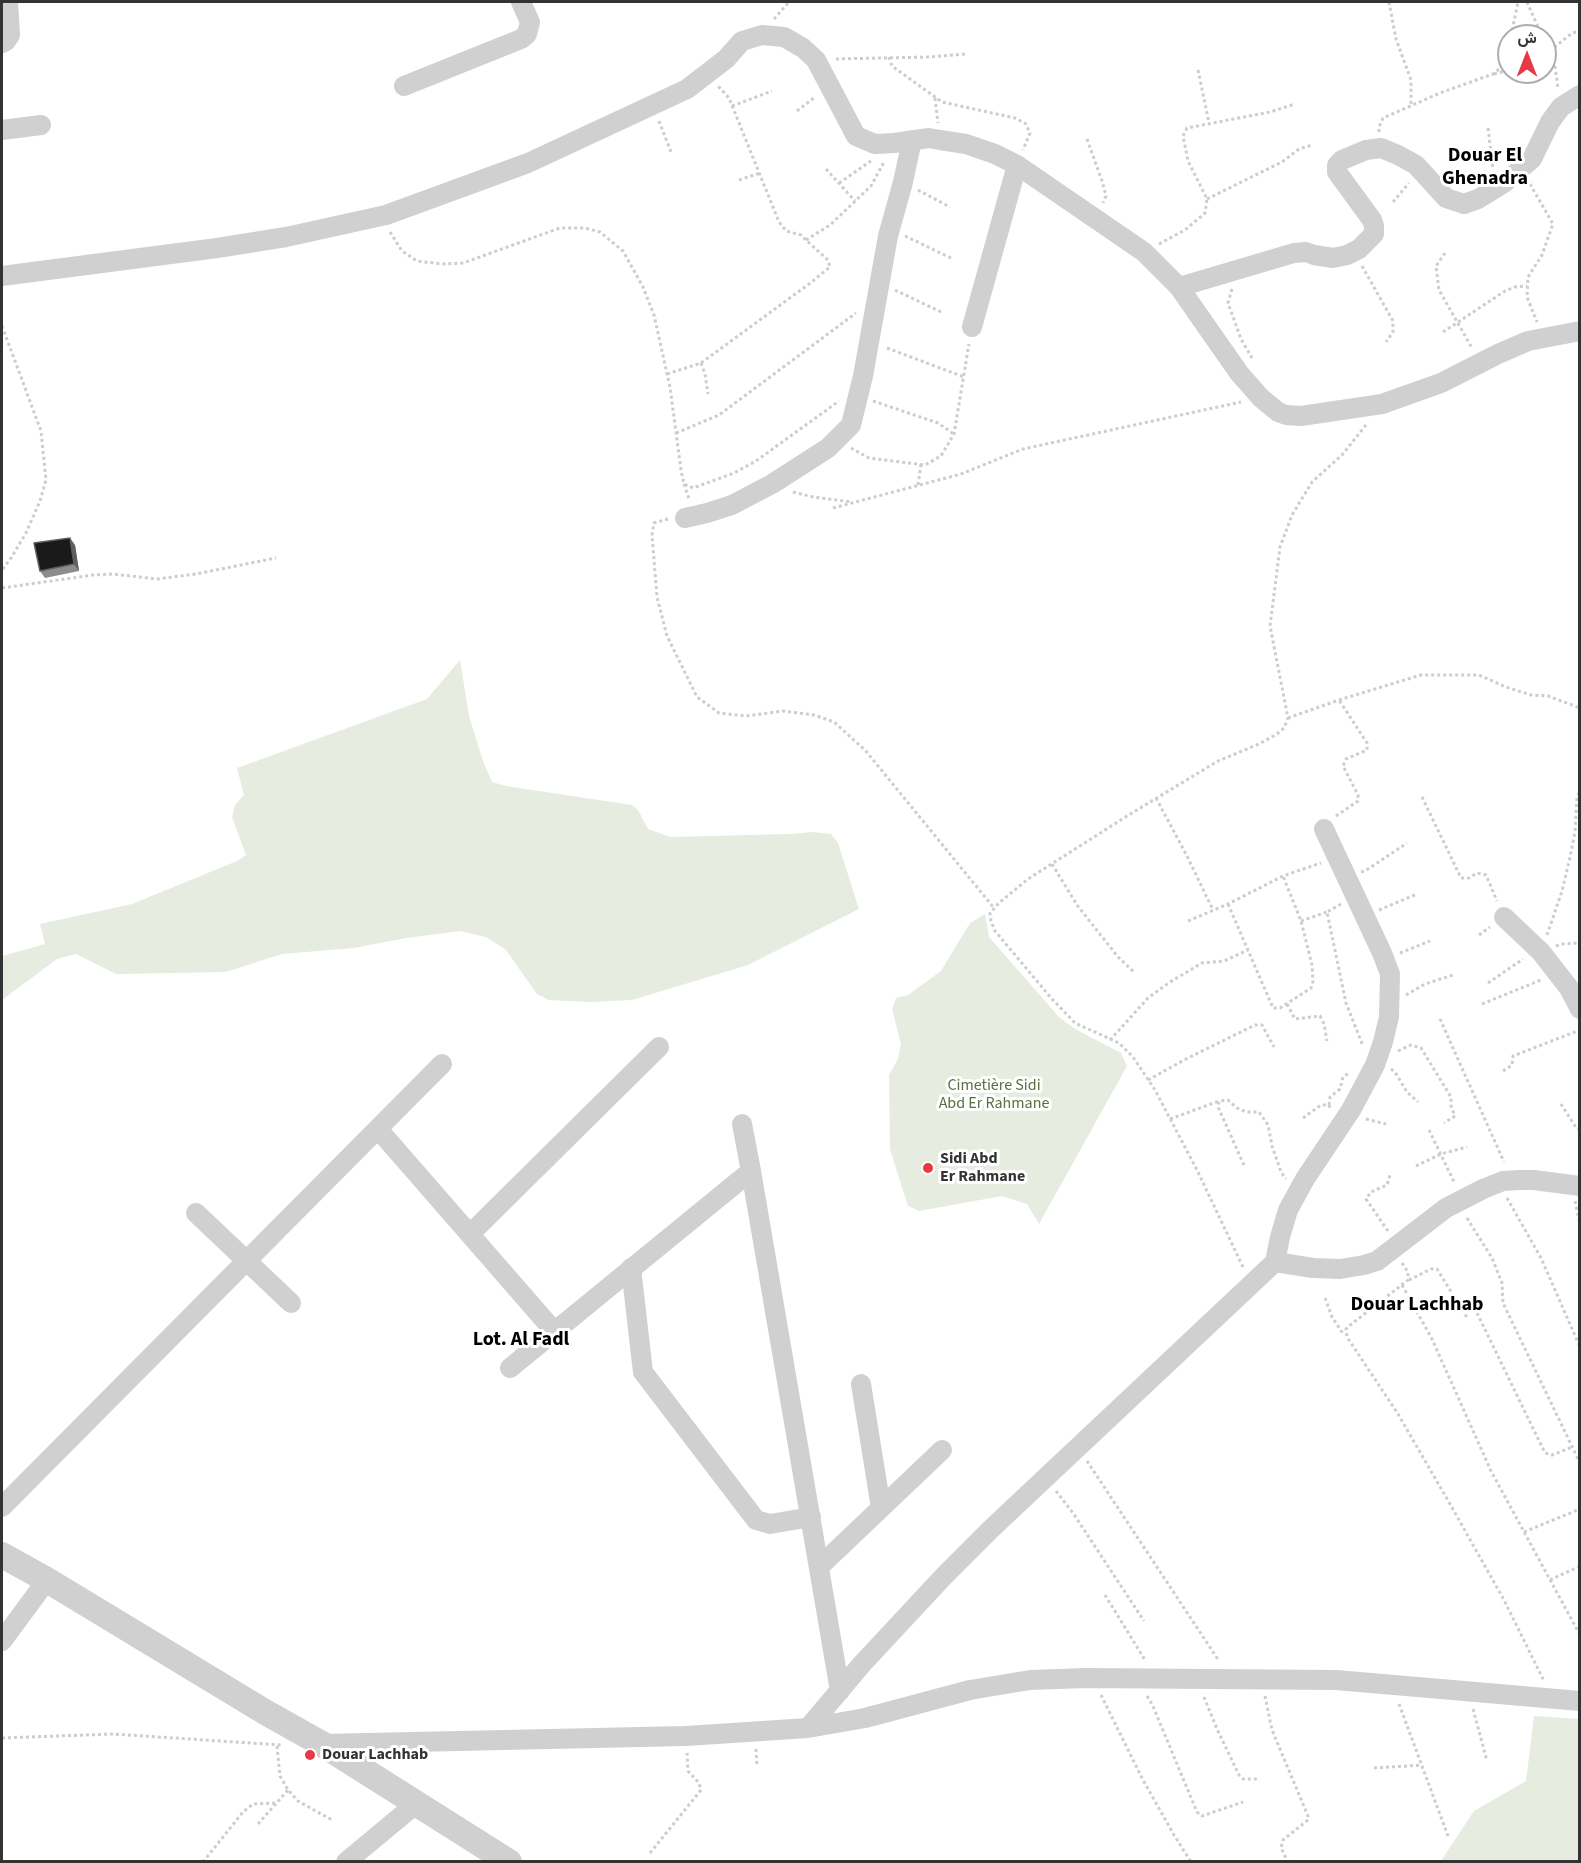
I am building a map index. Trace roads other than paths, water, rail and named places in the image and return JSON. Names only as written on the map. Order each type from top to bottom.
[{"type":"street","points":[[2,43],[10,35],[8,2]]},
{"type":"street","points":[[404,86],[521,39],[527,34],[530,22],[521,2]]},
{"type":"street","points":[[5,271],[217,248],[286,237],[379,216],[528,163],[654,105],[687,89],[726,59],[742,41],[762,35],[784,37],[803,48],[816,60],[855,136],[874,144],[929,138],[966,144],[995,154],[1017,165],[1144,252],[1179,287],[1239,374],[1261,398],[1278,412],[1286,415],[1301,416],[1382,404],[1441,382],[1528,341],[1580,331]]},
{"type":"street","points":[[1179,287],[1300,252],[1333,258],[1353,252],[1367,243],[1374,234],[1372,220],[1338,172],[1338,165],[1342,160],[1366,150],[1381,148],[1398,155],[1416,165],[1446,198],[1464,204],[1471,201],[1521,170],[1532,159],[1550,122],[1561,107],[1580,95]]},
{"type":"street","points":[[2,130],[41,124]]},
{"type":"street","points":[[685,518],[732,504],[772,484],[828,448],[851,425],[890,228],[912,140]]},
{"type":"street","points":[[972,327],[1017,165]]},
{"type":"street","points":[[808,1728],[862,1664],[944,1576],[1275,1262],[1288,1210],[1305,1179],[1352,1110],[1375,1065],[1389,1017],[1390,974],[1324,830]]},
{"type":"street","points":[[1504,916],[1557,973],[1569,988],[1580,1009]]},
{"type":"street","points":[[470,1234],[659,1047]]},
{"type":"street","points":[[2,1507],[442,1064]]},
{"type":"street","points":[[742,1124],[840,1690]]},
{"type":"street","points":[[378,1130],[554,1331]]},
{"type":"street","points":[[510,1368],[751,1171]]},
{"type":"street","points":[[1275,1262],[1313,1268],[1340,1269],[1364,1265],[1377,1261],[1446,1208],[1483,1189],[1506,1182],[1534,1179],[1580,1186]]},
{"type":"street","points":[[196,1213],[246,1263],[291,1303]]},
{"type":"street","points":[[631,1268],[643,1372],[756,1520],[770,1524],[811,1517]]},
{"type":"street","points":[[861,1384],[881,1508]]},
{"type":"street","points":[[819,1567],[942,1450]]},
{"type":"street","points":[[2,1555],[48,1580],[265,1712],[322,1744],[509,1862]]},
{"type":"street","points":[[2,1641],[48,1580]]},
{"type":"street","points":[[322,1744],[686,1736],[808,1728],[866,1718],[970,1690],[1030,1680],[1092,1678],[1336,1680],[1580,1701]]},
{"type":"street","points":[[346,1862],[417,1803]]},
{"type":"place","name":"Sidi Abd Er Rahmane","points":[[928,1168]]},
{"type":"place","name":"Douar Lachhab","points":[[310,1755]]},
{"type":"district","name":"Douar El Ghenadra","points":[[1485,168]]},
{"type":"district","name":"Douar Lachhab","points":[[1417,1306]]},
{"type":"district","name":"Lot. Al Fadl","points":[[521,1341]]},
{"type":"park label","name":"Cimetière Sidi Abd Er Rahmane","points":[[994,1095]]}]
